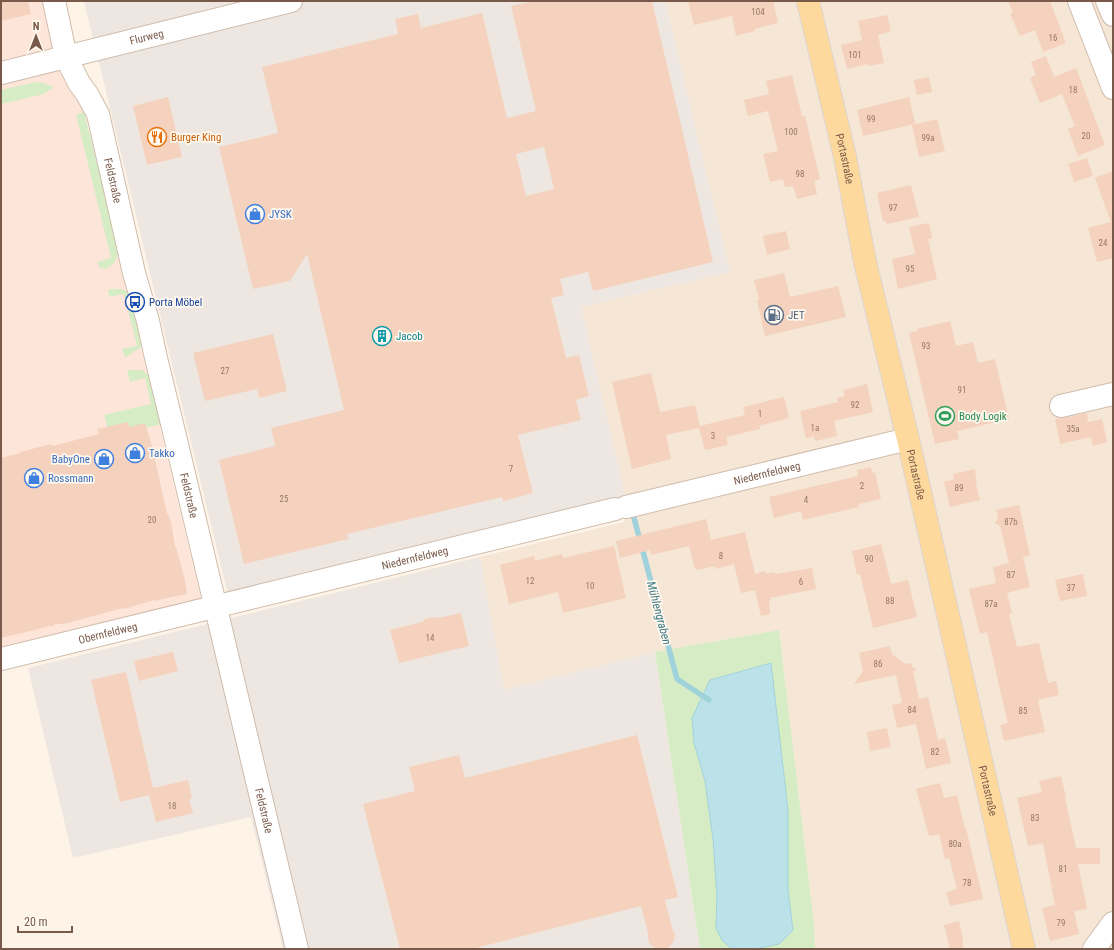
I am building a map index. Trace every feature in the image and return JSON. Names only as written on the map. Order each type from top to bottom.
[{"type":"main road","name":"Portastraße","points":[[808,1],[845,157],[865,262],[908,439],[1024,949]]},
{"type":"street","name":"Feldstraße","points":[[54,1],[66,57],[79,83],[98,114],[134,273],[148,321],[297,949]]},
{"type":"street","name":"Flurweg","points":[[1,73],[292,1]]},
{"type":"street","points":[[1079,1],[1113,88]]},
{"type":"street","points":[[1107,1],[1113,15]]},
{"type":"street","points":[[1061,406],[1113,394]]},
{"type":"street","name":"Niedernfeldweg","points":[[216,607],[908,439]]},
{"type":"street","name":"Obernfeldweg","points":[[1,660],[216,607]]},
{"type":"street","points":[[1094,949],[1113,923]]},
{"type":"shaded area","points":[[1,1],[58,1],[202,603],[1,651]]},
{"type":"shaded area","points":[[84,1],[665,1],[730,272],[581,307],[626,499],[230,603]]},
{"type":"shaded area","points":[[665,1],[1113,1],[1113,949],[815,949],[814,924],[779,630],[655,652],[504,690],[480,557],[624,522],[626,499],[581,307],[730,272]]},
{"type":"shaded area","points":[[480,557],[504,690],[655,652],[700,949],[283,949],[251,817],[73,858],[28,668]]},
{"type":"green space","points":[[40,82],[54,87],[44,94],[1,104],[1,90]]},
{"type":"green space","points":[[84,112],[119,251],[111,266],[105,269],[100,268],[97,262],[111,258],[76,115]]},
{"type":"green space","points":[[108,289],[122,289],[130,293],[141,335],[141,347],[125,358],[122,349],[137,346],[124,294],[109,297]]},
{"type":"green space","points":[[127,370],[142,370],[150,377],[161,424],[110,437],[104,415],[151,404],[145,378],[130,382]]},
{"type":"green space","points":[[779,630],[814,924],[815,949],[755,949],[779,944],[793,930],[788,890],[788,810],[770,663],[710,680],[703,695],[694,743],[705,781],[713,839],[717,895],[716,928],[732,949],[700,949],[655,652]]},
{"type":"water","points":[[771,663],[788,810],[788,890],[793,930],[779,944],[755,949],[732,949],[722,940],[716,928],[717,895],[713,839],[705,781],[694,743],[692,718],[710,680]]},
{"type":"building","points":[[1,1],[28,1],[31,14],[1,21]]},
{"type":"building","points":[[535,1],[652,1],[713,262],[593,291],[588,272],[560,279],[564,295],[551,298],[566,358],[579,355],[589,396],[576,400],[581,420],[518,435],[533,493],[503,501],[502,497],[347,534],[348,539],[244,564],[219,460],[275,446],[271,428],[344,410],[307,254],[290,281],[253,289],[219,147],[278,133],[262,67],[398,34],[395,19],[418,14],[421,28],[482,13],[507,118],[536,111],[511,6]],"holes":[[[544,147],[554,189],[526,196],[516,154]]]},
{"type":"building","points":[[688,1],[773,1],[778,23],[754,29],[755,31],[736,36],[732,16],[694,25]]},
{"type":"building","points":[[1008,1],[1050,1],[1066,43],[1043,52],[1035,30],[1020,36],[1010,14],[1013,12]]},
{"type":"building","points":[[887,15],[891,31],[878,35],[884,63],[869,66],[868,64],[847,69],[841,45],[862,40],[858,21]]},
{"type":"building","points":[[1046,56],[1054,77],[1076,68],[1105,145],[1078,156],[1068,129],[1075,126],[1062,94],[1040,103],[1030,78],[1036,75],[1031,62]]},
{"type":"building","points":[[792,75],[802,116],[805,116],[820,179],[814,181],[817,194],[797,199],[793,186],[785,187],[783,179],[770,182],[763,154],[778,151],[768,111],[748,116],[744,100],[769,94],[766,81]]},
{"type":"building","points":[[929,77],[932,92],[917,95],[914,80]]},
{"type":"building","name":"Burger King","points":[[168,97],[182,157],[147,165],[133,106]]},
{"type":"building","points":[[909,97],[915,124],[863,136],[857,110]]},
{"type":"building","points":[[937,119],[945,151],[919,157],[912,125]]},
{"type":"building","points":[[1087,158],[1093,176],[1074,182],[1068,164]]},
{"type":"building","points":[[1113,171],[1113,258],[1097,262],[1088,228],[1111,222],[1095,178]]},
{"type":"building","points":[[911,185],[919,217],[887,224],[883,221],[877,193]]},
{"type":"building","points":[[929,223],[932,238],[928,239],[937,279],[898,289],[892,259],[915,254],[909,227]]},
{"type":"building","points":[[786,231],[790,249],[767,255],[763,236]]},
{"type":"building","points":[[784,273],[790,297],[838,286],[846,317],[765,336],[754,280]]},
{"type":"building","points":[[950,321],[956,346],[973,342],[978,363],[995,359],[1009,419],[957,431],[959,439],[935,444],[909,333],[918,331],[917,329]]},
{"type":"building","points":[[273,334],[287,391],[259,398],[257,389],[205,401],[193,353]]},
{"type":"building","points":[[651,373],[660,412],[695,405],[700,426],[745,415],[743,407],[784,397],[789,418],[759,426],[760,429],[726,437],[728,445],[705,450],[699,428],[666,435],[671,459],[632,469],[612,382]]},
{"type":"building","points":[[867,384],[873,412],[834,421],[837,436],[815,441],[814,436],[806,439],[800,411],[838,402],[837,398],[845,396],[843,390]]},
{"type":"building","points":[[1087,413],[1088,422],[1102,419],[1107,442],[1093,446],[1091,437],[1060,444],[1055,419]]},
{"type":"building","points":[[128,422],[129,427],[145,423],[151,442],[167,513],[171,522],[175,547],[185,580],[187,594],[154,600],[64,624],[54,624],[55,626],[47,626],[1,638],[1,458],[51,444],[52,446],[99,434],[97,429]]},
{"type":"building","points":[[871,467],[872,473],[875,472],[881,499],[859,504],[859,507],[803,520],[801,511],[774,518],[769,497],[858,476],[857,470]]},
{"type":"building","points":[[975,469],[977,489],[980,500],[950,507],[944,482],[954,479],[953,474]]},
{"type":"building","points":[[1019,505],[1030,555],[1023,557],[1030,587],[1007,593],[1012,613],[1009,614],[1017,647],[1039,643],[1048,683],[1056,681],[1059,695],[1038,700],[1045,732],[1004,741],[1000,725],[1008,723],[987,632],[980,634],[969,589],[996,583],[993,567],[1009,563],[1000,526],[995,523],[998,518],[996,510]]},
{"type":"building","points":[[706,519],[711,540],[745,532],[755,574],[765,571],[766,574],[775,572],[775,574],[812,568],[816,589],[770,598],[770,614],[761,616],[755,590],[741,593],[734,564],[716,569],[715,566],[697,570],[695,569],[689,546],[651,555],[650,550],[620,558],[616,541]]},
{"type":"building","points":[[881,544],[891,584],[908,580],[917,617],[873,628],[860,574],[857,575],[852,551]]},
{"type":"building","points":[[614,546],[626,598],[563,613],[558,592],[509,604],[500,565],[534,556],[535,561],[562,554],[563,558]]},
{"type":"building","points":[[1083,574],[1087,596],[1060,601],[1055,580]]},
{"type":"building","points":[[461,613],[469,646],[399,663],[390,630],[422,622],[425,619]]},
{"type":"building","points":[[890,646],[892,654],[906,664],[911,663],[912,667],[917,670],[913,671],[919,699],[928,697],[938,740],[945,738],[951,763],[926,769],[916,724],[897,728],[892,705],[902,703],[896,675],[854,684],[863,671],[859,653]]},
{"type":"building","points":[[173,652],[178,671],[139,681],[134,661]]},
{"type":"building","points":[[126,672],[153,788],[188,780],[192,798],[189,799],[193,813],[156,822],[149,795],[120,802],[91,680]]},
{"type":"building","points":[[887,728],[891,747],[870,751],[867,732]]},
{"type":"building","points":[[637,735],[678,897],[665,900],[675,934],[674,941],[667,949],[656,949],[649,943],[641,906],[472,949],[400,949],[363,804],[415,791],[409,767],[459,755],[465,778]]},
{"type":"building","points":[[1061,776],[1076,848],[1100,848],[1100,864],[1078,864],[1087,909],[1074,911],[1079,934],[1050,941],[1042,908],[1055,905],[1043,843],[1028,846],[1017,798],[1042,792],[1039,781]]},
{"type":"building","points":[[940,783],[944,798],[957,795],[983,899],[950,906],[946,892],[957,889],[949,858],[945,859],[939,834],[929,836],[916,789]]},
{"type":"building","points":[[959,921],[963,939],[963,949],[950,949],[944,925]]},
{"type":"waterway","name":"Mühlengraben","points":[[634,518],[677,679],[709,700]]},
{"type":"place","name":"Burger King","points":[[157,137]]},
{"type":"place","name":"JYSK","points":[[255,214]]},
{"type":"place","name":"Porta Möbel","points":[[135,302]]},
{"type":"place","name":"JET","points":[[774,315]]},
{"type":"place","name":"Jacob","points":[[382,336]]},
{"type":"place","name":"Body Logik","points":[[945,416]]},
{"type":"place","name":"Takko","points":[[135,453]]},
{"type":"place","name":"BabyOne","points":[[104,459]]},
{"type":"place","name":"Rossmann","points":[[34,478]]}]
